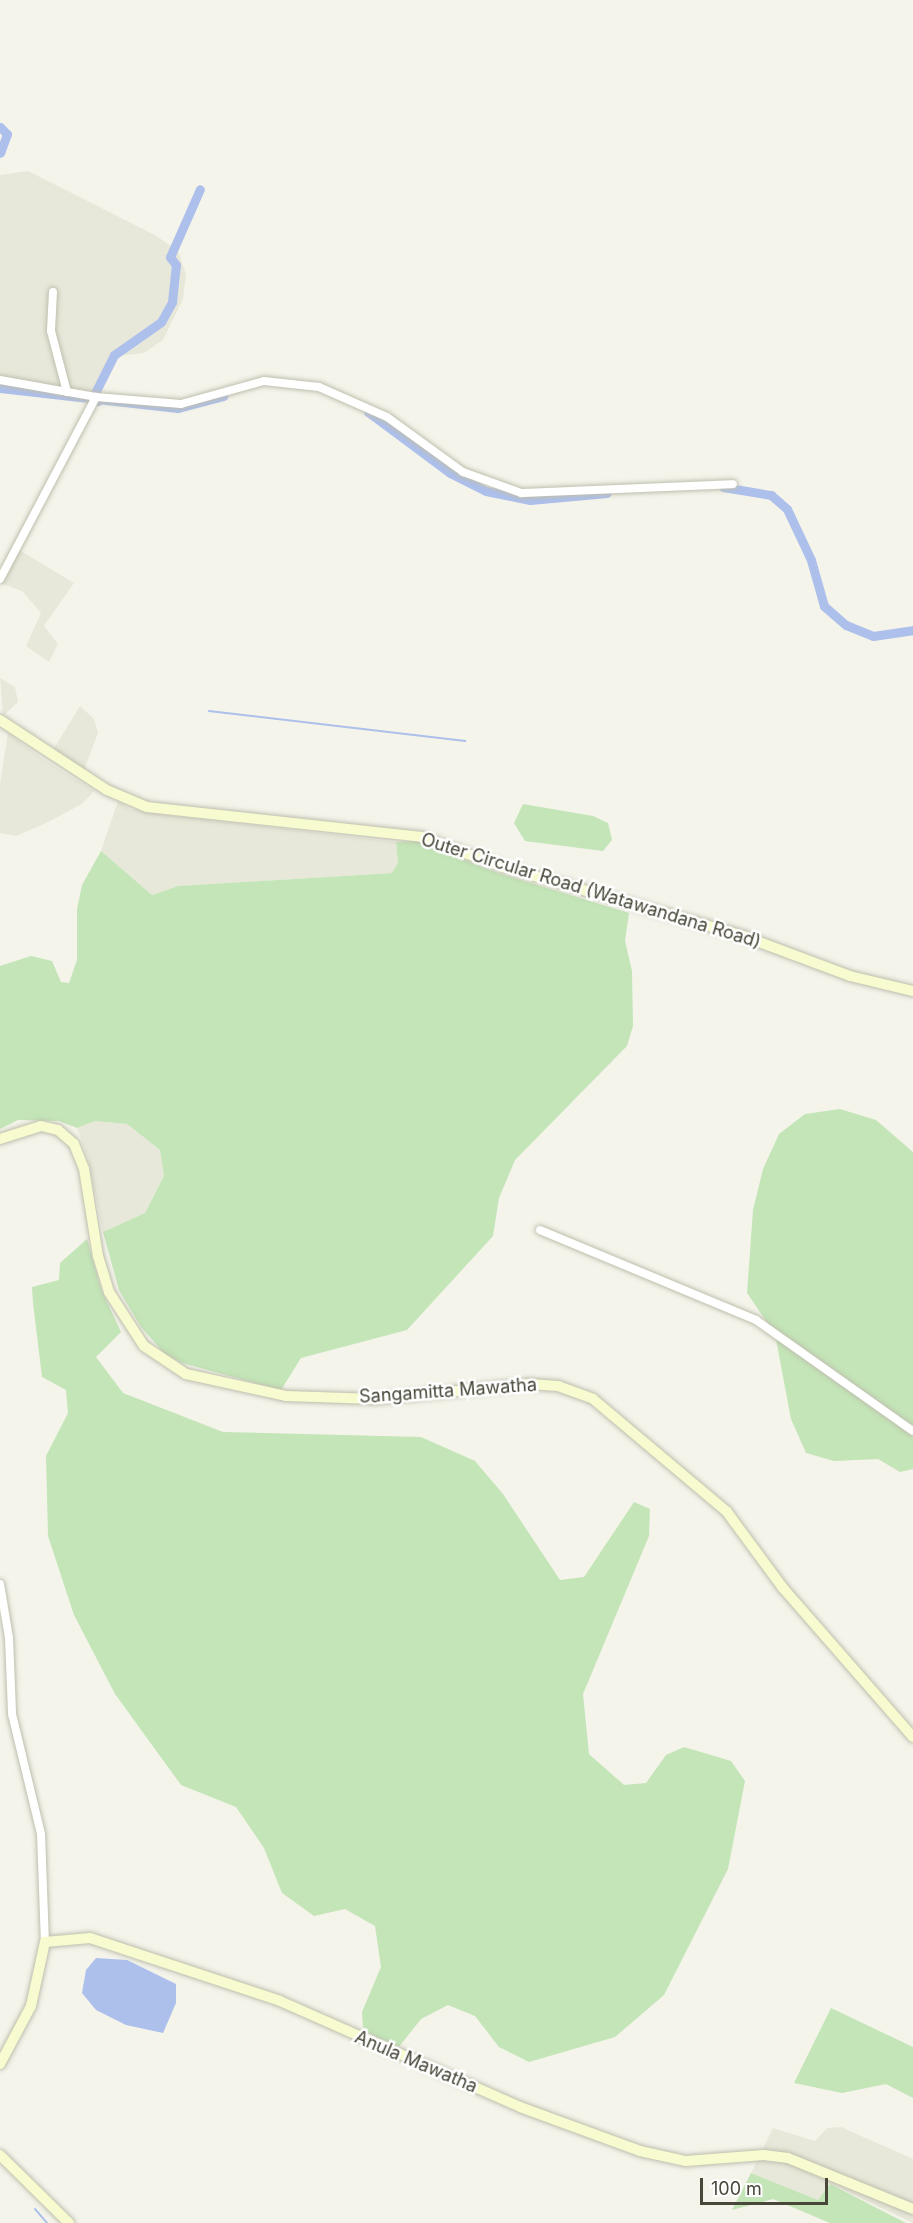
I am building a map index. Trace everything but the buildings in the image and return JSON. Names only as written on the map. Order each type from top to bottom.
[{"type":"main road","name":"Outer Circular Road (Watawandana Road)","points":[[0,720],[107,790],[147,807],[421,837],[503,867],[736,934],[862,979],[913,991]]},
{"type":"main road","name":"Sangamitta Mawatha","points":[[0,1138],[41,1126],[58,1130],[74,1144],[84,1169],[98,1256],[109,1292],[144,1346],[186,1374],[249,1391],[357,1399],[547,1385],[599,1403],[732,1518],[783,1588],[913,1737]]},
{"type":"main road","name":"Anula Mawatha","points":[[45,1942],[98,1940],[280,2001],[520,2107],[653,2155],[686,2161],[764,2155],[788,2158],[913,2209]]},
{"type":"main road","points":[[0,2064],[31,2006],[45,1942]]},
{"type":"main road","points":[[0,2155],[69,2223]]},
{"type":"street","points":[[53,292],[51,332],[67,392]]},
{"type":"street","points":[[0,380],[96,397],[181,404],[264,381],[319,387],[387,417],[463,472],[521,493],[733,484]]},
{"type":"street","points":[[0,579],[96,397]]},
{"type":"street","points":[[540,1230],[756,1320],[913,1431]]},
{"type":"street","points":[[0,1584],[9,1638],[12,1714],[41,1834],[45,1942]]},
{"type":"shaded area","points":[[28,171],[155,235],[178,251],[186,274],[183,299],[163,340],[144,353],[118,356],[93,401],[0,388],[0,175]]},
{"type":"shaded area","points":[[16,548],[74,583],[44,626],[58,644],[49,662],[26,646],[41,613],[22,591],[0,583]]},
{"type":"shaded area","points":[[0,678],[15,687],[18,702],[3,716]]},
{"type":"shaded area","points":[[80,706],[94,719],[98,733],[84,770],[53,750]]},
{"type":"shaded area","points":[[8,733],[46,761],[94,791],[82,804],[44,824],[16,836],[0,833],[0,784]]},
{"type":"shaded area","points":[[118,801],[130,809],[168,815],[396,842],[398,863],[393,873],[178,886],[152,895],[101,851]]},
{"type":"shaded area","points":[[95,1121],[127,1124],[160,1150],[164,1176],[145,1213],[103,1232],[88,1158],[77,1128]]},
{"type":"shaded area","points":[[841,2127],[913,2159],[913,2223],[830,2184],[818,2200],[751,2173],[773,2128],[815,2141],[827,2128]]},
{"type":"green space","points":[[523,804],[593,816],[608,823],[612,840],[603,851],[525,841],[514,823]]},
{"type":"green space","points":[[417,841],[498,873],[629,913],[625,941],[632,971],[633,1026],[627,1046],[515,1160],[499,1198],[493,1236],[407,1330],[301,1358],[281,1390],[182,1363],[165,1354],[141,1327],[119,1290],[103,1232],[145,1213],[164,1176],[160,1150],[127,1124],[95,1121],[77,1128],[59,1121],[18,1120],[0,1129],[0,966],[31,956],[52,961],[61,982],[69,983],[77,960],[77,909],[82,885],[101,851],[152,895],[178,886],[392,873],[398,863],[396,842]]},
{"type":"green space","points":[[840,1109],[876,1120],[913,1152],[913,1469],[900,1472],[878,1459],[834,1461],[806,1453],[791,1419],[775,1334],[747,1293],[753,1210],[763,1169],[779,1134],[805,1114]]},
{"type":"green space","points":[[87,1239],[101,1289],[121,1332],[96,1357],[123,1393],[223,1432],[421,1437],[475,1461],[503,1494],[560,1580],[584,1577],[634,1502],[650,1509],[649,1536],[583,1694],[589,1754],[624,1785],[646,1783],[666,1755],[684,1747],[731,1761],[745,1781],[728,1869],[664,1995],[615,2037],[529,2062],[499,2047],[475,2016],[448,2005],[421,2019],[398,2048],[363,2030],[362,2012],[381,1967],[375,1926],[345,1909],[314,1916],[282,1893],[264,1848],[236,1807],[181,1785],[115,1694],[74,1615],[48,1536],[46,1456],[68,1413],[66,1390],[42,1377],[32,1287],[59,1280],[60,1263]]},
{"type":"green space","points":[[831,2008],[913,2047],[913,2098],[886,2084],[842,2093],[794,2083]]},
{"type":"green space","points":[[751,2173],[818,2200],[830,2184],[906,2223],[830,2223],[773,2199],[732,2210]]},
{"type":"water","points":[[96,1958],[127,1960],[176,1984],[176,2003],[163,2033],[126,2025],[96,2010],[82,1993],[86,1970]]},
{"type":"waterway","points":[[0,127],[7,134],[0,153]]},
{"type":"waterway","points":[[98,401],[96,391],[114,355],[161,322],[172,302],[176,265],[170,257],[200,189]]},
{"type":"waterway","points":[[0,388],[178,408],[223,396]]},
{"type":"waterway","points":[[368,412],[450,473],[486,491],[530,500],[607,493]]},
{"type":"waterway","points":[[723,487],[771,495],[787,509],[811,560],[824,606],[846,625],[873,636],[913,630]]},
{"type":"waterway","points":[[209,711],[465,741]]},
{"type":"waterway","points":[[35,2209],[47,2223]]}]
